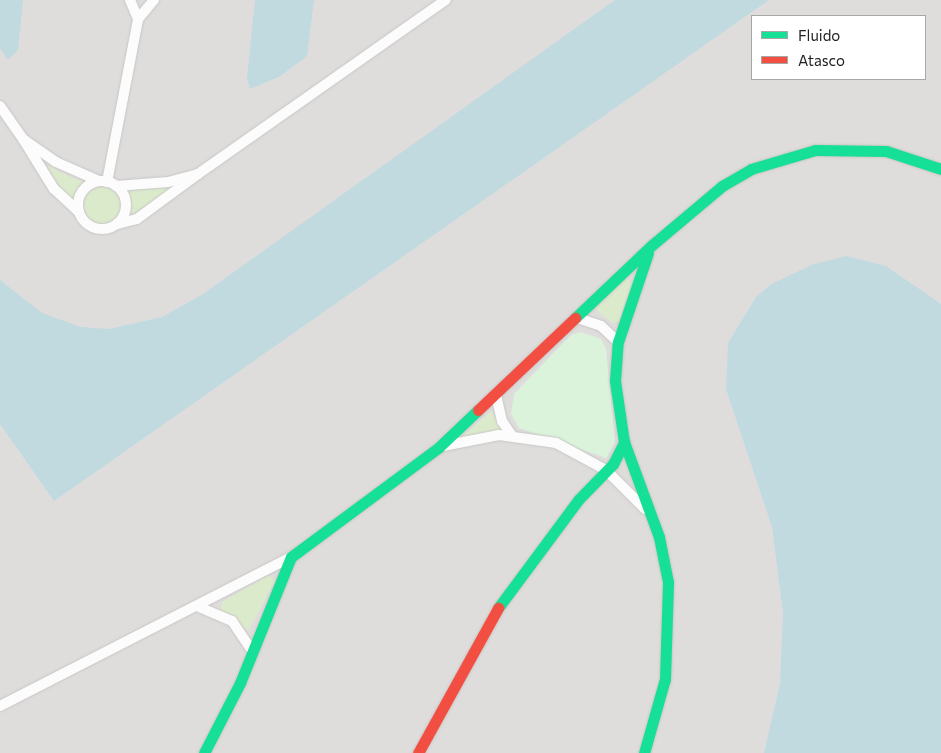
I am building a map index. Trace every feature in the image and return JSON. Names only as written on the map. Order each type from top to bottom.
[{"type":"street","points":[[130,0],[138,19]]},
{"type":"street","points":[[107,183],[138,19],[154,0]]},
{"type":"street","points":[[0,106],[54,189],[79,212],[84,221],[97,229],[136,219],[446,0]]},
{"type":"street","points":[[23,139],[56,162],[107,183],[126,207],[117,224]]},
{"type":"street","points":[[0,706],[199,607],[291,557],[439,447],[652,245],[722,186],[783,157],[850,148],[886,152],[941,169]]},
{"type":"street","points":[[79,212],[82,192],[107,183],[168,182],[198,174]]},
{"type":"street","points":[[644,753],[661,704],[669,653],[668,582],[652,518],[624,442],[615,381],[618,342],[652,245]]},
{"type":"street","points":[[577,318],[601,326],[618,342]]},
{"type":"street","points":[[496,394],[502,421],[512,436]]},
{"type":"street","points":[[439,447],[512,436],[556,443],[606,470],[652,518]]},
{"type":"street","points":[[418,753],[498,608],[559,524],[606,470],[624,442]]},
{"type":"street","points":[[204,753],[240,683],[250,648],[291,557]]},
{"type":"street","points":[[199,607],[232,621],[250,648]]},
{"type":"shaded area","points":[[0,0],[941,0],[941,753],[0,753]]},
{"type":"green space","points":[[46,165],[84,183],[76,189],[72,204]]},
{"type":"green space","points":[[169,186],[170,189],[130,216],[127,191]]},
{"type":"green space","points":[[102,187],[115,193],[121,206],[115,219],[102,225],[89,219],[83,206],[89,193]]},
{"type":"green space","points":[[624,277],[632,282],[619,321],[613,323],[594,308]]},
{"type":"green space","points":[[581,332],[601,339],[606,349],[615,442],[606,458],[519,428],[511,414],[514,394],[571,335]]},
{"type":"green space","points":[[491,411],[503,432],[466,438],[464,435]]},
{"type":"green space","points":[[269,575],[275,581],[248,631],[220,610],[222,602]]},
{"type":"water","points":[[0,0],[23,0],[18,50],[8,60],[0,48]]},
{"type":"water","points":[[255,0],[314,0],[307,56],[279,77],[250,89],[247,79]]},
{"type":"water","points":[[615,0],[769,0],[54,501],[0,424],[0,280],[42,313],[81,327],[109,329],[162,317],[203,294]]},
{"type":"water","points":[[846,256],[886,266],[941,304],[941,753],[764,753],[780,684],[783,613],[772,527],[726,389],[728,343],[756,297],[770,285],[811,265]]},
{"type":"traffic: fast","points":[[575,318],[652,245],[722,186],[751,169],[815,150],[886,151],[941,169]]},
{"type":"traffic: fast","points":[[644,753],[665,679],[668,582],[659,537],[624,442],[615,381],[618,342],[648,253]]},
{"type":"traffic: fast","points":[[204,753],[240,683],[291,557],[439,447],[478,410]]},
{"type":"traffic: fast","points":[[498,608],[579,499],[613,464],[624,442]]},
{"type":"traffic: jam","points":[[478,410],[575,318]]},
{"type":"traffic: jam","points":[[418,753],[498,608]]}]
